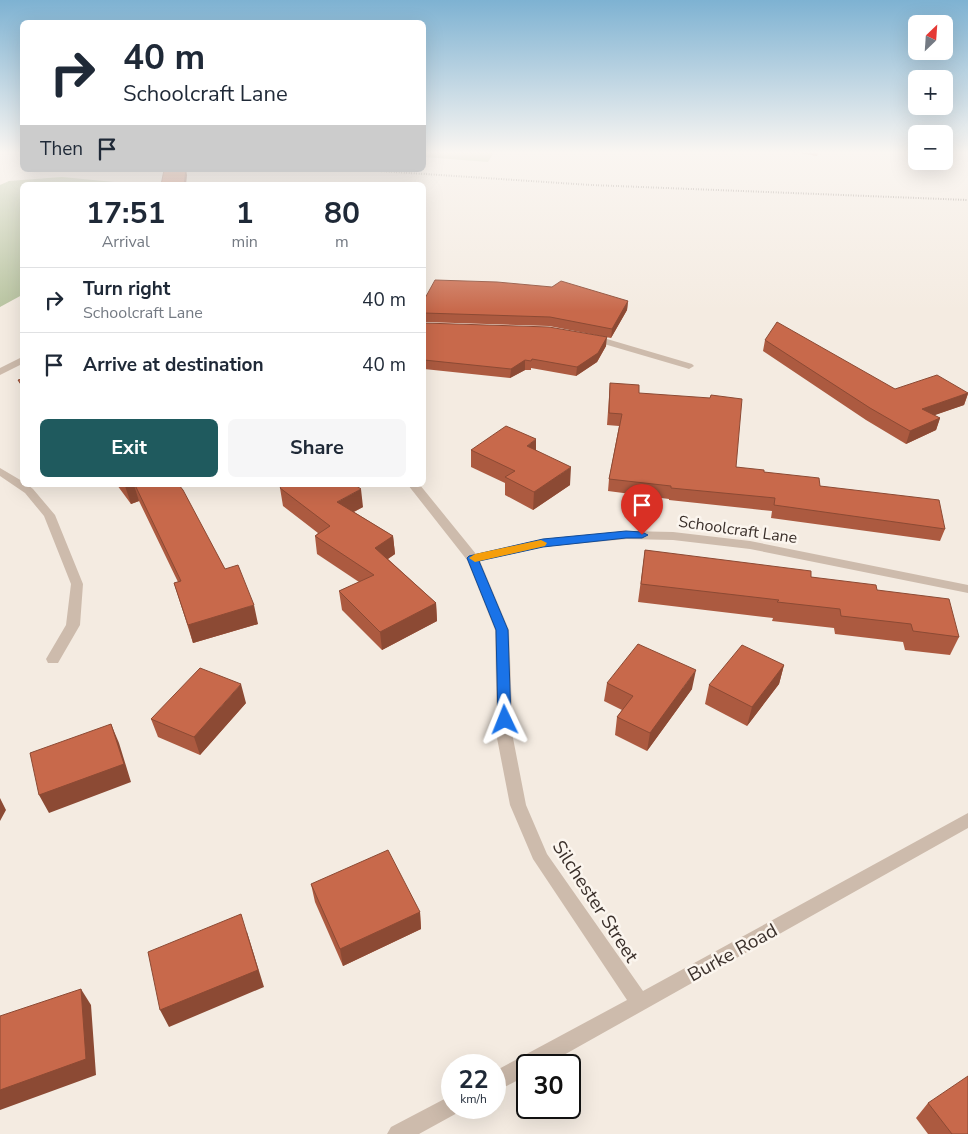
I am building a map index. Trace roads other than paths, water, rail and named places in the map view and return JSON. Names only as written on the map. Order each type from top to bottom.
[{"type":"street","points":[[582,336],[599,339],[688,366]]},
{"type":"street","points":[[0,372],[20,361]]},
{"type":"street","points":[[0,471],[20,485]]},
{"type":"street","points":[[22,487],[49,515],[77,584],[73,625],[53,659]]},
{"type":"street","name":"Silchester Street","points":[[416,487],[473,558],[502,630],[505,738],[518,805],[541,859],[640,1003]]},
{"type":"street","name":"Schoolcraft Lane","points":[[473,558],[543,543],[626,535],[673,536],[750,545],[968,589]]},
{"type":"street","name":"Burke Road","points":[[506,1076],[968,820]]},
{"type":"street","points":[[398,1134],[441,1111]]}]
